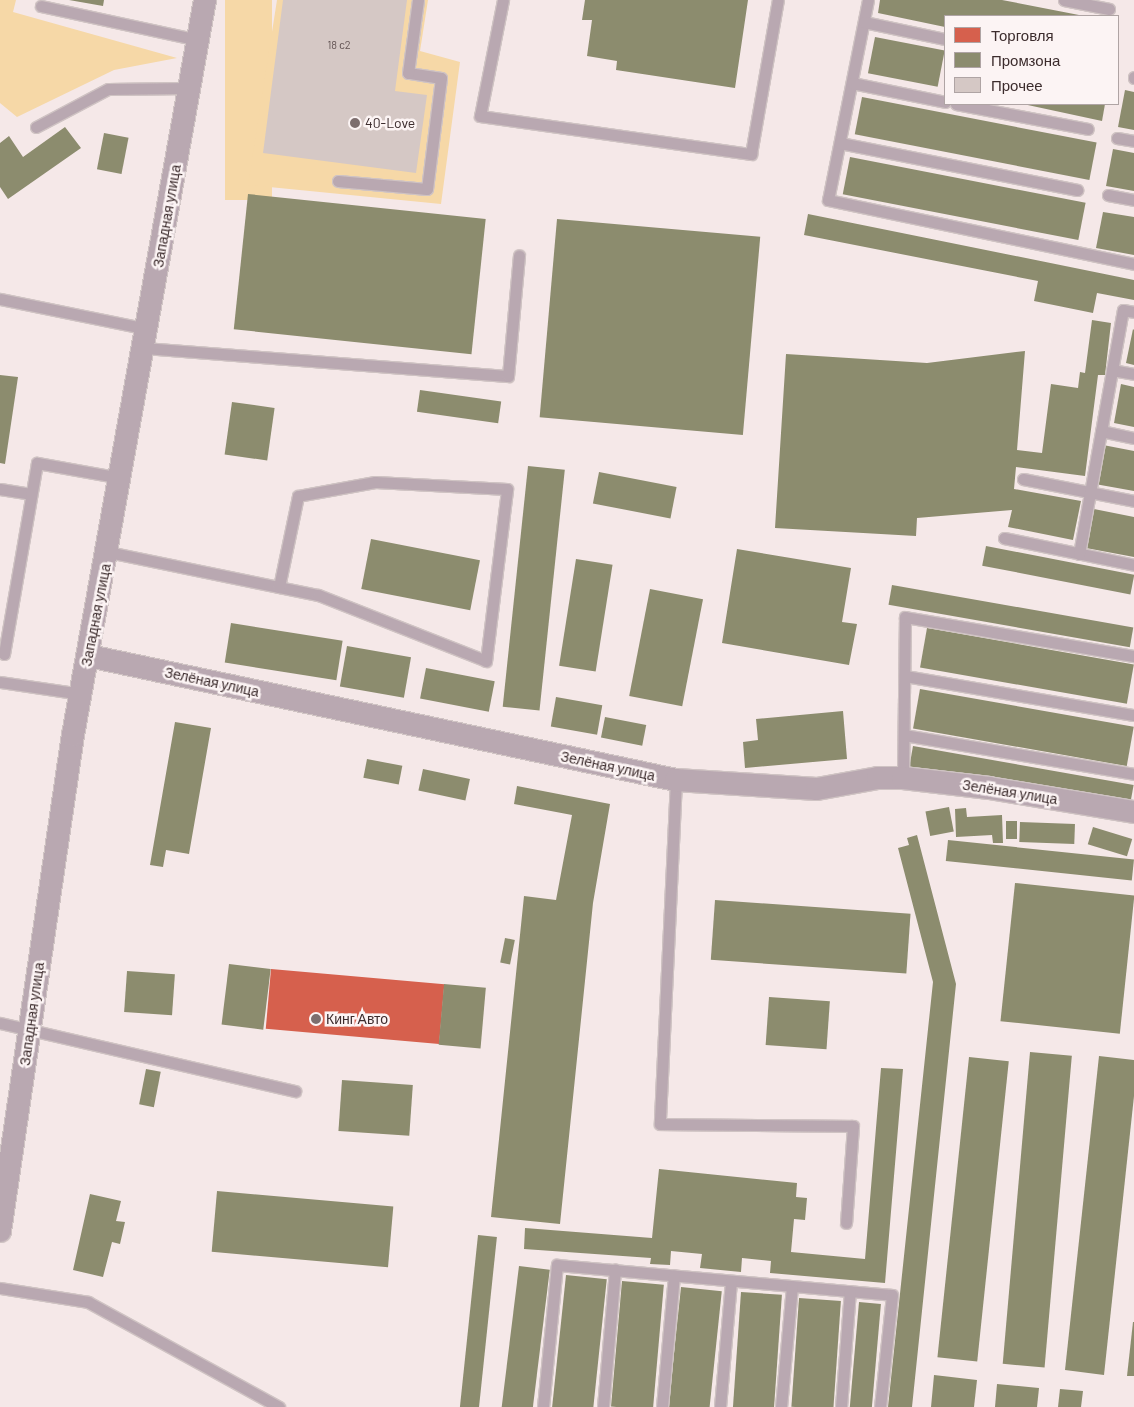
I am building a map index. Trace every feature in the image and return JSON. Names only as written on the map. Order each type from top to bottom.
[{"type":"street","name":"Западная улица","points":[[0,1231],[29,1029],[82,694],[205,0]]},
{"type":"street","name":"Зелёная улица","points":[[89,656],[676,780],[818,789],[878,778],[903,778],[989,788],[1134,812]]},
{"type":"lane","points":[[338,180],[427,189],[441,78],[408,73],[418,0]]},
{"type":"lane","points":[[503,0],[480,116],[751,154],[778,0]]},
{"type":"lane","points":[[868,0],[828,200],[1134,264]]},
{"type":"lane","points":[[1064,0],[1109,9]]},
{"type":"lane","points":[[41,6],[198,40]]},
{"type":"lane","points":[[864,22],[944,39]]},
{"type":"lane","points":[[852,84],[944,102]]},
{"type":"lane","points":[[36,127],[108,88],[189,88]]},
{"type":"lane","points":[[961,105],[1088,129]]},
{"type":"lane","points":[[1117,138],[1134,141]]},
{"type":"lane","points":[[840,143],[1078,190]]},
{"type":"lane","points":[[1108,195],[1134,200]]},
{"type":"lane","points":[[0,299],[145,339],[508,376],[519,255]]},
{"type":"lane","points":[[1079,554],[1124,310],[1134,312]]},
{"type":"lane","points":[[1112,370],[1134,374]]},
{"type":"lane","points":[[1101,431],[1134,438]]},
{"type":"lane","points":[[4,654],[36,463],[121,478]]},
{"type":"lane","points":[[1023,478],[1134,501]]},
{"type":"lane","points":[[108,552],[318,595],[486,661],[507,489],[375,482],[298,496],[279,587]]},
{"type":"lane","points":[[0,489],[31,494]]},
{"type":"lane","points":[[1004,538],[1134,565]]},
{"type":"lane","points":[[903,778],[905,617],[1134,656]]},
{"type":"lane","points":[[905,676],[1134,715]]},
{"type":"lane","points":[[0,682],[82,694]]},
{"type":"lane","points":[[904,735],[1134,774]]},
{"type":"lane","points":[[676,780],[660,1124],[853,1126],[846,1223]]},
{"type":"lane","points":[[0,1022],[295,1091]]},
{"type":"lane","points":[[543,1407],[557,1265],[892,1295],[880,1407]]},
{"type":"lane","points":[[603,1407],[615,1270]]},
{"type":"lane","points":[[662,1407],[674,1276]]},
{"type":"lane","points":[[720,1407],[731,1281]]},
{"type":"lane","points":[[781,1407],[792,1286]]},
{"type":"lane","points":[[0,1288],[88,1302],[279,1407]]},
{"type":"lane","points":[[841,1407],[850,1291]]},
{"type":"shaded area","points":[[0,0],[16,0],[13,12],[177,58],[114,70],[17,117],[0,103]]},
{"type":"shaded area","points":[[225,0],[272,0],[272,200],[225,200]]},
{"type":"shaded area","name":"40-Love","points":[[277,0],[428,0],[420,51],[460,62],[441,204],[248,185]]},
{"type":"building: Торговля","points":[[271,969],[444,984],[439,1044],[266,1029]]},
{"type":"building: Промзона","points":[[69,0],[104,0],[103,6]]},
{"type":"building: Промзона","points":[[585,0],[748,0],[735,88],[616,70],[617,61],[587,56],[592,20],[582,20]]},
{"type":"building: Промзона","points":[[880,0],[1002,0],[1079,15],[944,15],[944,27],[878,13]]},
{"type":"building: Промзона","points":[[875,37],[944,50],[938,87],[868,73]]},
{"type":"building: Промзона","points":[[1125,90],[1134,92],[1134,130],[1118,127]]},
{"type":"building: Промзона","points":[[862,97],[1097,143],[1089,180],[855,134]]},
{"type":"building: Промзона","points":[[1028,105],[1105,105],[1102,121]]},
{"type":"building: Промзона","points":[[65,127],[81,148],[8,199],[0,187],[0,143],[9,136],[23,157]]},
{"type":"building: Промзона","points":[[104,133],[129,138],[121,174],[97,169]]},
{"type":"building: Промзона","points":[[1113,149],[1134,153],[1134,191],[1106,186]]},
{"type":"building: Промзона","points":[[850,157],[1086,203],[1078,240],[843,194]]},
{"type":"building: Промзона","points":[[248,194],[486,219],[471,354],[234,329]]},
{"type":"building: Промзона","points":[[1103,212],[1134,217],[1134,255],[1096,248]]},
{"type":"building: Промзона","points":[[808,214],[1134,280],[1134,300],[1097,293],[1093,313],[1034,301],[1038,281],[804,235]]},
{"type":"building: Промзона","points":[[557,219],[760,237],[743,435],[540,417]]},
{"type":"building: Промзона","points":[[1092,320],[1111,323],[1105,375],[1098,375],[1085,476],[1016,467],[1014,489],[1081,501],[1073,540],[1008,527],[1012,510],[917,518],[916,536],[775,528],[786,354],[927,363],[1025,351],[1017,450],[1042,453],[1051,384],[1078,388],[1080,372],[1085,373]]},
{"type":"building: Промзона","points":[[1134,330],[1134,365],[1126,363]]},
{"type":"building: Промзона","points":[[0,375],[18,377],[5,464],[0,463]]},
{"type":"building: Промзона","points":[[1121,384],[1134,387],[1134,427],[1114,423]]},
{"type":"building: Промзона","points":[[420,390],[501,401],[498,423],[417,412]]},
{"type":"building: Промзона","points":[[232,402],[275,408],[267,460],[225,454]]},
{"type":"building: Промзона","points":[[1103,445],[1134,451],[1134,491],[1095,484]]},
{"type":"building: Промзона","points":[[528,466],[565,470],[540,711],[503,707]]},
{"type":"building: Промзона","points":[[599,472],[677,487],[670,518],[593,503]]},
{"type":"building: Промзона","points":[[1094,509],[1134,517],[1134,557],[1086,548]]},
{"type":"building: Промзона","points":[[371,539],[480,560],[470,610],[361,589]]},
{"type":"building: Промзона","points":[[986,546],[1134,575],[1130,594],[982,566]]},
{"type":"building: Промзона","points":[[737,549],[851,568],[842,622],[857,624],[849,665],[722,643]]},
{"type":"building: Промзона","points":[[576,559],[613,565],[596,671],[559,666]]},
{"type":"building: Промзона","points":[[892,585],[1133,628],[1130,647],[889,605]]},
{"type":"building: Промзона","points":[[650,589],[703,599],[682,706],[629,696]]},
{"type":"building: Промзона","points":[[231,623],[343,641],[336,680],[225,663]]},
{"type":"building: Промзона","points":[[927,628],[1134,664],[1127,704],[920,667]]},
{"type":"building: Промзона","points":[[347,646],[411,657],[404,698],[340,686]]},
{"type":"building: Промзона","points":[[426,668],[495,681],[489,712],[420,698]]},
{"type":"building: Промзона","points":[[920,689],[1134,727],[1127,766],[913,728]]},
{"type":"building: Промзона","points":[[556,697],[602,705],[597,735],[551,727]]},
{"type":"building: Промзона","points":[[843,711],[847,759],[745,768],[743,742],[758,740],[756,719]]},
{"type":"building: Промзона","points":[[605,717],[646,725],[642,746],[601,738]]},
{"type":"building: Промзона","points":[[175,722],[211,728],[189,854],[166,850],[163,867],[150,865]]},
{"type":"building: Промзона","points":[[913,746],[1134,785],[1130,807],[909,768]]},
{"type":"building: Промзона","points":[[367,759],[402,766],[399,785],[363,778]]},
{"type":"building: Промзона","points":[[423,769],[470,779],[465,800],[418,791]]},
{"type":"building: Промзона","points":[[517,786],[610,804],[593,903],[560,1224],[491,1217],[524,896],[556,900],[572,815],[514,804]]},
{"type":"building: Промзона","points":[[949,807],[954,832],[930,836],[925,812]]},
{"type":"building: Промзона","points":[[966,808],[967,817],[1002,815],[1003,843],[993,843],[992,835],[956,837],[955,809]]},
{"type":"building: Промзона","points":[[1006,821],[1017,821],[1017,839],[1006,839]]},
{"type":"building: Промзона","points":[[1020,822],[1075,824],[1074,844],[1019,842]]},
{"type":"building: Промзона","points":[[1093,827],[1132,839],[1127,856],[1088,844]]},
{"type":"building: Промзона","points":[[917,835],[956,984],[912,1407],[888,1407],[933,982],[898,848],[909,845],[907,838]]},
{"type":"building: Промзона","points":[[948,840],[1134,860],[1132,880],[946,861]]},
{"type":"building: Промзона","points":[[1015,883],[1134,896],[1120,1034],[1000,1021]]},
{"type":"building: Промзона","points":[[715,900],[911,914],[906,974],[711,960]]},
{"type":"building: Промзона","points":[[505,938],[515,940],[510,964],[500,963]]},
{"type":"building: Промзона","points":[[229,964],[271,969],[263,1030],[222,1025]]},
{"type":"building: Промзона","points":[[127,971],[175,974],[172,1015],[124,1012]]},
{"type":"building: Промзона","points":[[444,984],[486,988],[481,1048],[439,1045]]},
{"type":"building: Промзона","points":[[769,997],[830,1001],[827,1049],[766,1045]]},
{"type":"building: Промзона","points":[[1030,1052],[1072,1056],[1045,1367],[1003,1364]]},
{"type":"building: Промзона","points":[[1099,1056],[1134,1060],[1134,1096],[1104,1375],[1065,1370]]},
{"type":"building: Промзона","points":[[969,1057],[1009,1061],[977,1362],[937,1357]]},
{"type":"building: Промзона","points":[[881,1068],[903,1069],[885,1283],[770,1273],[771,1261],[742,1258],[741,1272],[700,1268],[702,1254],[671,1251],[670,1265],[650,1264],[651,1258],[524,1249],[525,1228],[652,1238],[659,1169],[797,1183],[796,1197],[807,1198],[805,1220],[794,1219],[791,1252],[865,1259]]},
{"type":"building: Промзона","points":[[146,1069],[161,1072],[154,1107],[139,1104]]},
{"type":"building: Промзона","points":[[342,1080],[413,1085],[409,1136],[338,1131]]},
{"type":"building: Промзона","points":[[217,1191],[393,1206],[388,1267],[212,1252]]},
{"type":"building: Промзона","points":[[90,1194],[121,1201],[116,1221],[125,1222],[120,1244],[112,1242],[103,1277],[73,1270]]},
{"type":"building: Промзона","points":[[478,1235],[497,1237],[479,1407],[460,1407]]},
{"type":"building: Промзона","points":[[519,1266],[550,1270],[533,1407],[502,1407]]},
{"type":"building: Промзона","points":[[566,1275],[607,1279],[593,1407],[552,1407]]},
{"type":"building: Промзона","points":[[622,1281],[664,1285],[653,1407],[611,1407]]},
{"type":"building: Промзона","points":[[681,1287],[722,1291],[710,1407],[668,1407]]},
{"type":"building: Промзона","points":[[741,1292],[782,1295],[774,1407],[733,1407]]},
{"type":"building: Промзона","points":[[799,1298],[841,1301],[833,1407],[791,1407]]},
{"type":"building: Промзона","points":[[859,1302],[881,1304],[872,1407],[850,1407]]},
{"type":"building: Промзона","points":[[1133,1322],[1134,1376],[1127,1376]]},
{"type":"building: Промзона","points":[[934,1375],[977,1380],[974,1407],[931,1407]]},
{"type":"building: Промзона","points":[[997,1384],[1039,1388],[1037,1407],[995,1407]]},
{"type":"building: Промзона","points":[[1060,1389],[1083,1391],[1081,1407],[1058,1407]]},
{"type":"building: Прочее","name":"40-Love","points":[[283,0],[407,0],[395,91],[427,95],[416,173],[263,153]]},
{"type":"place","name":"40-Love","points":[[355,123]]},
{"type":"place","name":"Кинг Авто","points":[[316,1019]]}]
